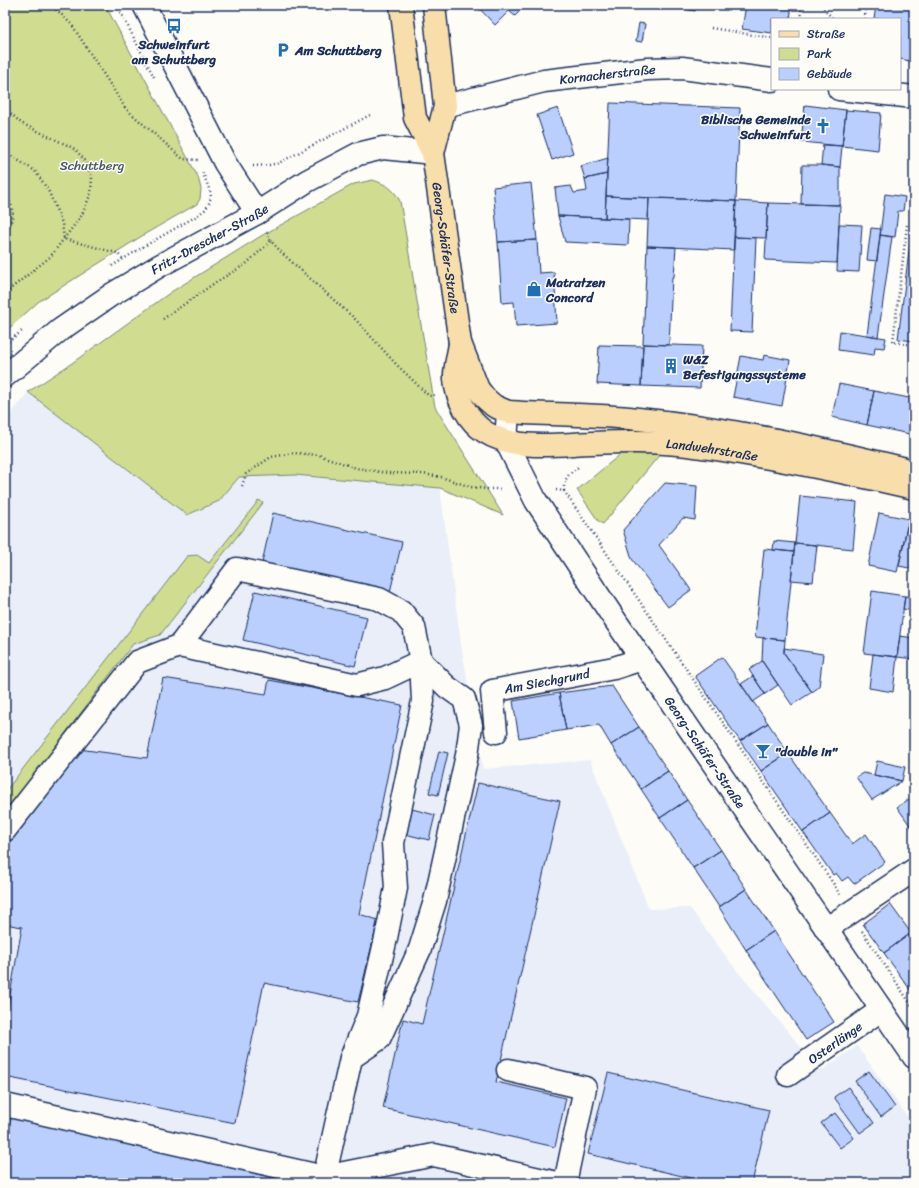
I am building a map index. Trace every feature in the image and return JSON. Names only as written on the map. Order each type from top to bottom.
[{"type":"main road","name":"Georg-Schäfer-Straße","points":[[401,5],[415,118],[432,153],[460,343],[478,389],[484,398],[494,406],[508,412]]},
{"type":"main road","name":"Georg-Schäfer-Straße","points":[[432,153],[445,106],[434,5]]},
{"type":"main road","name":"Georg-Schäfer-Straße","points":[[460,343],[454,379],[460,402],[472,420],[485,432],[506,441]]},
{"type":"main road","name":"Landwehrstraße","points":[[508,412],[637,418],[699,426],[754,435],[914,471]]},
{"type":"main road","name":"Landwehrstraße","points":[[506,441],[522,444],[549,445],[621,442],[664,443],[710,447],[853,474],[914,488]]},
{"type":"street","points":[[144,5],[225,163],[261,220]]},
{"type":"street","name":"Kornacherstraße","points":[[445,106],[544,81],[647,69],[682,68],[771,80]]},
{"type":"street","points":[[849,90],[914,97]]},
{"type":"street","name":"Fritz-Drescher-Straße","points":[[5,376],[60,330],[111,295],[159,266],[261,220],[307,182],[358,154],[383,148],[432,153]]},
{"type":"street","name":"Georg-Schäfer-Straße","points":[[508,412],[506,441],[536,501],[914,1057]]},
{"type":"street","points":[[5,830],[137,662],[179,646],[237,569],[379,599],[401,611],[414,628],[421,661],[424,701],[393,843],[396,888],[386,938],[368,1016],[351,1058],[323,1180]]},
{"type":"street","points":[[179,646],[357,685],[385,678],[421,661]]},
{"type":"street","name":"Am Siechgrund","points":[[496,732],[492,691],[614,668],[642,659]]},
{"type":"street","points":[[351,1058],[379,1039],[420,950],[435,901],[468,755],[471,726],[464,699],[446,687],[421,661]]},
{"type":"street","points":[[826,929],[914,870]]},
{"type":"street","name":"Osterlänge","points":[[788,1075],[881,1010]]},
{"type":"street","points":[[508,1070],[585,1088],[564,1183]]},
{"type":"street","points":[[5,1105],[323,1180],[434,1155],[557,1183]]},
{"type":"path","points":[[49,5],[58,11],[72,25],[126,109],[183,159],[198,160]]},
{"type":"path","points":[[117,5],[157,83]]},
{"type":"path","points":[[800,18],[802,5]]},
{"type":"path","points":[[821,5],[832,18]]},
{"type":"path","points":[[865,18],[866,5]]},
{"type":"path","points":[[711,28],[771,38]]},
{"type":"path","points":[[5,108],[21,123],[75,149],[86,162],[92,177],[91,193],[82,215],[64,239],[50,257],[10,290],[5,290]]},
{"type":"path","points":[[210,191],[254,165],[260,166],[279,163],[370,115]]},
{"type":"path","points":[[5,152],[34,170],[48,190],[62,223],[64,239]]},
{"type":"path","points":[[106,270],[202,213],[209,204],[211,197],[210,191],[198,160],[194,154]]},
{"type":"path","points":[[5,190],[12,205],[12,221],[5,234]]},
{"type":"path","points":[[261,220],[271,241],[283,254],[356,320],[395,363],[429,396],[436,395]]},
{"type":"path","points":[[907,225],[893,342],[914,345]]},
{"type":"path","points":[[64,239],[117,253],[123,259]]},
{"type":"path","points":[[163,319],[216,282],[246,264],[271,241]]},
{"type":"path","points":[[5,344],[22,330]]},
{"type":"path","points":[[242,486],[246,474],[271,457],[294,453],[319,455],[356,468],[388,473],[423,474],[441,477],[470,487],[500,489]]},
{"type":"path","points":[[528,486],[564,491],[833,883],[850,913],[914,1009]]},
{"type":"shaded area","points":[[28,392],[187,515],[219,501],[239,477],[295,475],[440,488],[461,644],[483,769],[590,760],[649,909],[690,908],[734,967],[821,1071],[857,1046],[914,1126],[914,1183],[5,1183],[5,422]]},
{"type":"green space","name":"Schuttberg","points":[[5,5],[105,5],[198,177],[201,189],[200,199],[197,204],[145,234],[38,302],[5,332]]},
{"type":"green space","points":[[373,180],[389,188],[395,193],[400,201],[435,407],[503,515],[440,488],[295,475],[239,477],[219,501],[187,515],[28,392],[72,363],[171,292],[261,236],[354,184]]},
{"type":"green space","points":[[622,453],[661,453],[603,524],[599,522],[577,490]]},
{"type":"green space","points":[[259,500],[263,503],[160,635],[133,644],[5,813],[5,792],[187,556],[197,555],[209,563]]},
{"type":"building","points":[[476,5],[526,5],[515,16],[509,11],[495,25]]},
{"type":"building","points":[[661,5],[696,5],[695,11]]},
{"type":"building","points":[[746,5],[792,5],[790,18],[771,18],[771,33],[742,29]]},
{"type":"building","points":[[876,5],[914,5],[914,42],[910,61],[901,59],[901,18],[874,18]]},
{"type":"building","points":[[639,23],[645,24],[642,42],[636,41]]},
{"type":"building","points":[[610,103],[740,108],[736,201],[606,196]]},
{"type":"building","points":[[805,105],[846,110],[842,146],[801,142]]},
{"type":"building","points":[[558,108],[573,153],[552,160],[537,115]]},
{"type":"building","points":[[846,110],[881,113],[878,150],[842,146]]},
{"type":"building","points":[[823,145],[842,146],[840,167],[821,165]]},
{"type":"building","points":[[608,158],[607,174],[585,179],[581,166]]},
{"type":"building","points":[[802,165],[840,167],[840,205],[801,204]]},
{"type":"building","points":[[607,174],[605,218],[558,216],[555,188],[571,186],[574,193],[587,191],[585,179]]},
{"type":"building","points":[[531,183],[537,240],[498,242],[493,187]]},
{"type":"building","points":[[885,194],[905,197],[903,211],[898,211],[895,237],[880,235]]},
{"type":"building","points":[[606,196],[649,198],[648,220],[605,218]]},
{"type":"building","points":[[649,198],[736,201],[734,250],[647,246]]},
{"type":"building","points":[[736,201],[768,203],[766,238],[734,237]]},
{"type":"building","points":[[768,203],[840,205],[837,263],[765,260]]},
{"type":"building","points":[[558,216],[629,219],[628,245],[565,242]]},
{"type":"building","points":[[839,224],[862,225],[859,272],[837,271]]},
{"type":"building","points":[[871,228],[881,229],[877,261],[867,260]]},
{"type":"building","points":[[880,235],[892,237],[878,337],[867,335]]},
{"type":"building","points":[[911,235],[914,236],[914,341],[898,339]]},
{"type":"building","points":[[734,237],[756,238],[752,332],[730,331]]},
{"type":"building","points":[[537,240],[539,273],[554,272],[557,323],[516,326],[514,302],[502,303],[498,242]]},
{"type":"building","points":[[647,246],[676,247],[674,277],[672,277],[669,345],[643,344]]},
{"type":"building","points":[[840,331],[886,338],[884,348],[875,347],[874,355],[838,350]]},
{"type":"building","name":"W&Z Befestigungssysteme","points":[[643,344],[702,346],[700,388],[641,386]]},
{"type":"building","points":[[599,345],[643,346],[641,386],[597,384]]},
{"type":"building","points":[[764,355],[790,360],[782,406],[733,397],[741,356],[763,360]]},
{"type":"building","points":[[839,384],[874,391],[867,425],[832,417]]},
{"type":"building","points":[[874,391],[914,399],[914,435],[867,425]]},
{"type":"building","points":[[665,483],[697,486],[695,520],[683,518],[659,545],[691,590],[668,607],[632,559],[623,530]]},
{"type":"building","points":[[800,496],[857,502],[853,549],[795,543]]},
{"type":"building","points":[[273,513],[402,542],[390,592],[262,563]]},
{"type":"building","points":[[879,513],[909,519],[897,572],[868,566]]},
{"type":"building","points":[[907,526],[914,527],[914,569],[899,566]]},
{"type":"building","points":[[774,541],[795,543],[794,552],[773,550]]},
{"type":"building","points":[[795,543],[817,545],[813,582],[791,580]]},
{"type":"building","points":[[764,549],[794,552],[785,640],[755,637]]},
{"type":"building","points":[[255,591],[367,617],[355,666],[243,640]]},
{"type":"building","points":[[872,591],[905,596],[897,657],[864,653]]},
{"type":"building","points":[[905,596],[914,597],[914,611],[903,609]]},
{"type":"building","points":[[900,636],[914,638],[914,659],[897,657]]},
{"type":"building","points":[[763,638],[785,640],[784,653],[812,692],[792,705],[762,661]]},
{"type":"building","points":[[784,648],[823,654],[819,687],[812,692],[784,653]]},
{"type":"building","points":[[873,654],[897,657],[893,692],[869,688]]},
{"type":"building","points":[[722,657],[768,723],[740,741],[695,676]]},
{"type":"building","points":[[762,661],[778,685],[765,694],[749,670]]},
{"type":"building","points":[[753,676],[765,694],[753,702],[741,684]]},
{"type":"building","points":[[163,678],[266,694],[269,680],[402,705],[359,914],[378,920],[358,1002],[264,983],[235,1123],[5,1077],[5,1023],[22,927],[5,924],[5,842],[78,749],[147,758]]},
{"type":"building","points":[[612,686],[639,727],[611,745],[599,725],[566,730],[559,693]]},
{"type":"building","points":[[559,693],[566,730],[519,738],[513,701]]},
{"type":"building","points":[[768,723],[788,753],[761,771],[740,741]]},
{"type":"building","points":[[639,727],[668,771],[641,789],[611,745]]},
{"type":"building","points":[[439,751],[448,753],[438,795],[429,793]]},
{"type":"building","points":[[788,753],[830,813],[803,832],[761,771]]},
{"type":"building","points":[[877,761],[905,767],[902,781],[874,775]]},
{"type":"building","points":[[668,771],[687,800],[660,818],[641,789]]},
{"type":"building","points":[[863,773],[902,781],[872,800],[856,777]]},
{"type":"building","points":[[478,783],[560,801],[496,1082],[566,1098],[555,1147],[383,1108],[403,1019],[422,1024]]},
{"type":"building","points":[[914,796],[914,831],[897,807]]},
{"type":"building","points":[[687,800],[721,850],[693,868],[660,818]]},
{"type":"building","points":[[412,809],[435,815],[429,840],[405,834]]},
{"type":"building","points":[[830,813],[852,844],[866,834],[885,862],[854,884],[848,877],[842,881],[836,873],[833,875],[803,832]]},
{"type":"building","points":[[721,850],[746,889],[719,907],[693,868]]},
{"type":"building","points":[[746,889],[774,931],[746,950],[719,907]]},
{"type":"building","points":[[890,904],[911,933],[884,953],[863,924]]},
{"type":"building","points":[[774,931],[834,1022],[806,1040],[746,950]]},
{"type":"building","points":[[914,931],[914,995],[884,953]]},
{"type":"building","points":[[869,1071],[895,1107],[881,1117],[855,1081]]},
{"type":"building","points":[[608,1073],[769,1110],[752,1183],[712,1183],[588,1154]]},
{"type":"building","points":[[848,1087],[874,1123],[860,1133],[834,1097]]},
{"type":"building","points":[[835,1113],[854,1138],[840,1148],[821,1123]]},
{"type":"building","points":[[11,1117],[288,1181],[288,1183],[5,1183],[5,1143]]},
{"type":"place","name":"Schweinfurt am Schuttberg","points":[[174,26]]},
{"type":"place","name":"Am Schuttberg","points":[[283,50]]},
{"type":"place","name":"Biblische Gemeinde Schweinfurt","points":[[823,126]]},
{"type":"place","name":"Matratzen Concord","points":[[534,289]]},
{"type":"place","name":"W&Z Befestigungssysteme","points":[[671,366]]},
{"type":"place","name":"\"double in\"","points":[[763,751]]}]
